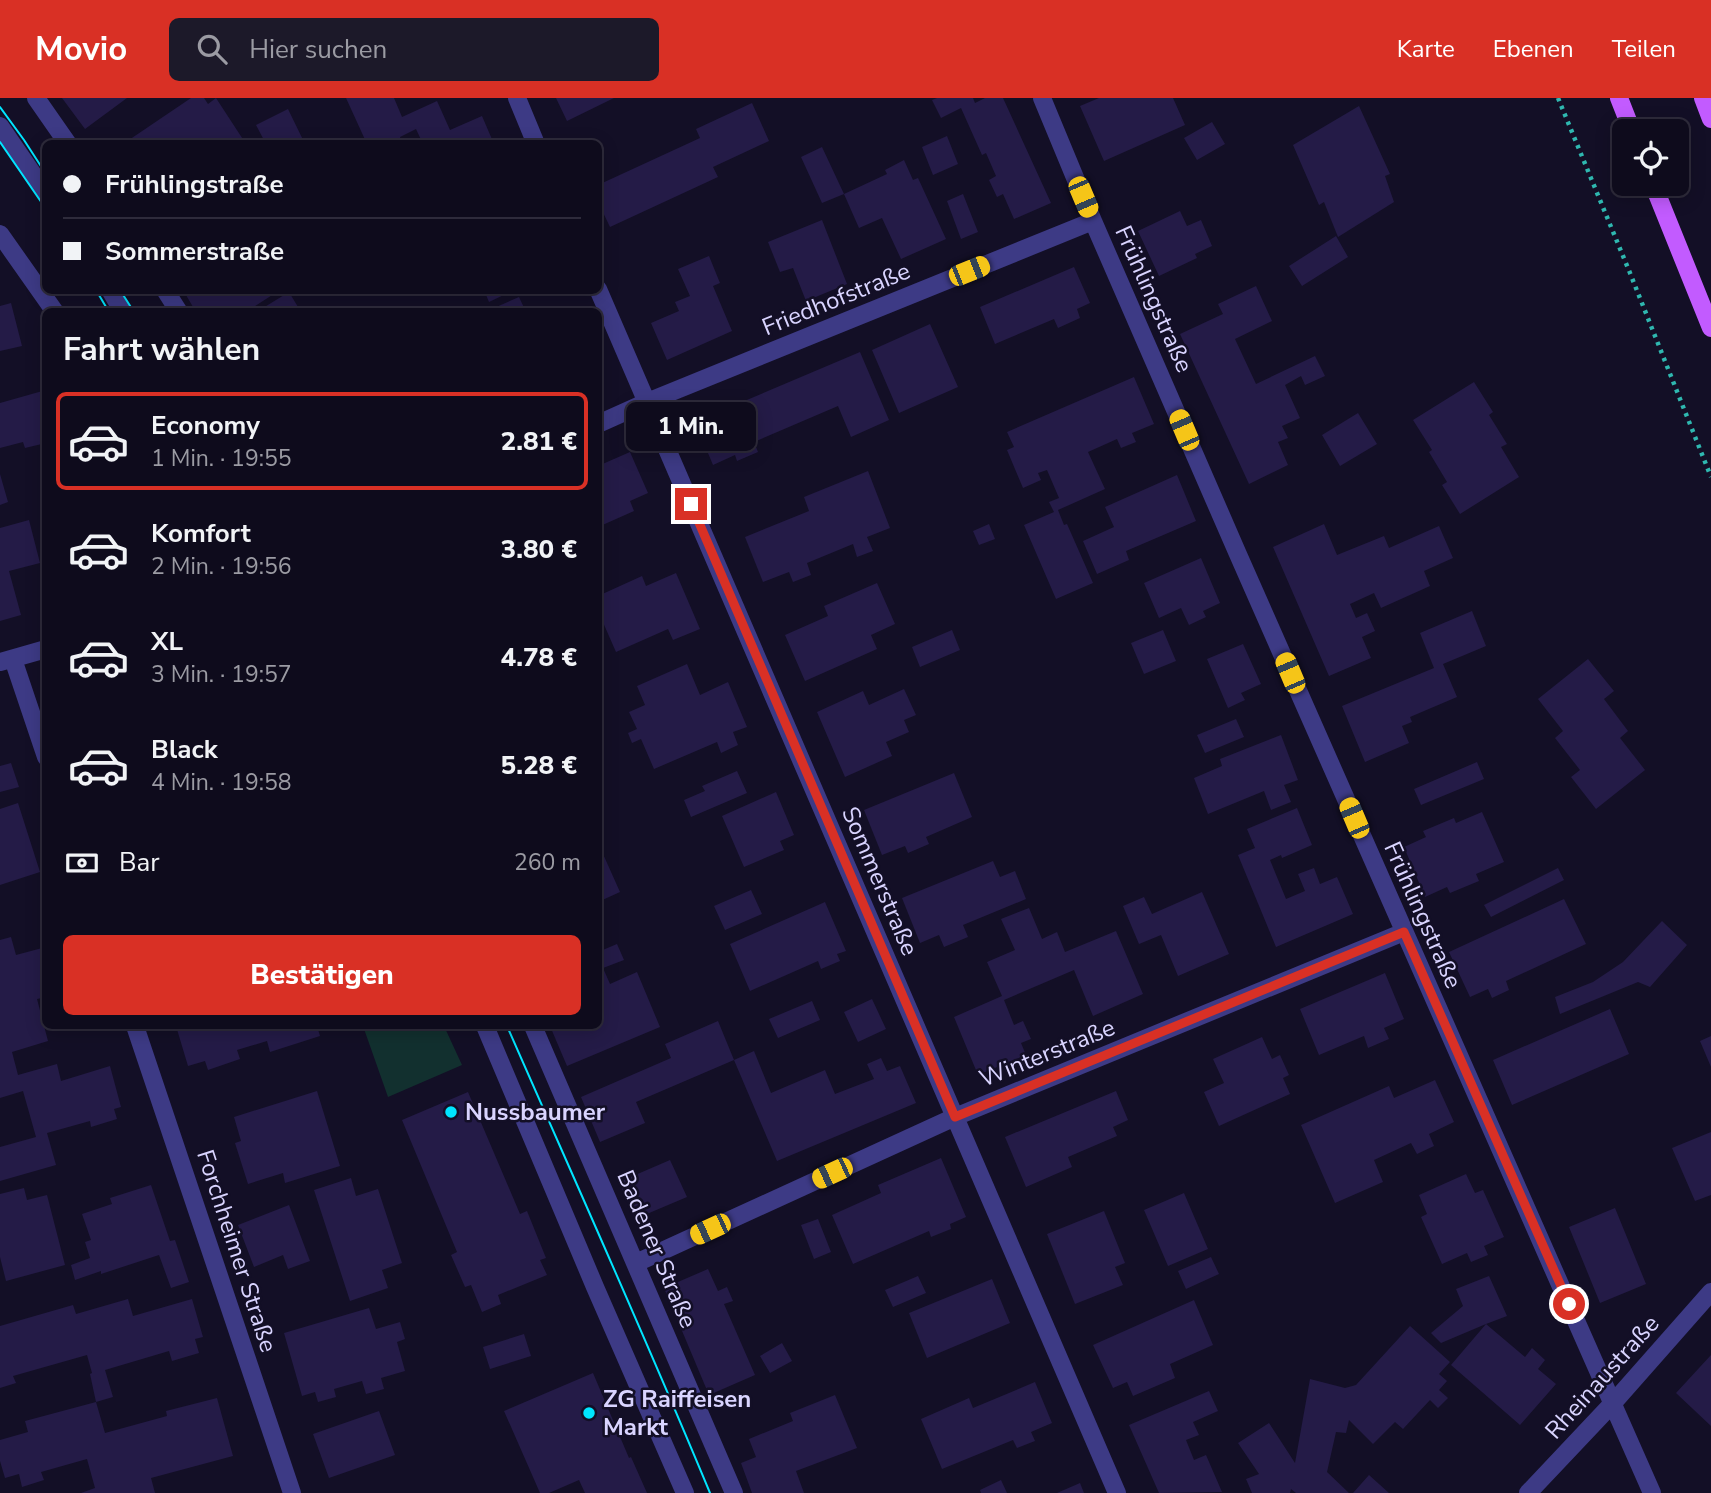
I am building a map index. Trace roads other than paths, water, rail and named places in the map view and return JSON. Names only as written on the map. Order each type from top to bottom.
[{"type":"main road","points":[[1619,98],[1627,119]]},
{"type":"main road","points":[[1703,98],[1711,119]]},
{"type":"main road","points":[[1658,196],[1711,328]]},
{"type":"street","points":[[36,98],[65,140]]},
{"type":"street","points":[[517,98],[534,140]]},
{"type":"street","name":"Frühlingstraße","points":[[1042,98],[1093,221],[1652,1493]]},
{"type":"street","points":[[0,126],[42,187]]},
{"type":"street","name":"Friedhofstraße","points":[[602,422],[1093,221]]},
{"type":"street","points":[[0,234],[42,294]]},
{"type":"street","name":"Sommerstraße","points":[[600,294],[1117,1493]]},
{"type":"street","points":[[42,650],[6,660],[42,747]]},
{"type":"street","name":"Winterstraße","points":[[636,1263],[955,1117],[1404,932]]},
{"type":"street","name":"Forchheimer Straße","points":[[136,1029],[292,1493]]},
{"type":"street","points":[[486,1029],[685,1493]]},
{"type":"street","name":"Badener Straße","points":[[534,1029],[734,1493]]},
{"type":"street","name":"Rheinaustraße","points":[[1528,1493],[1613,1404],[1711,1292]]},
{"type":"tram line","points":[[0,107],[42,168]]},
{"type":"tram line","points":[[0,142],[42,203]]},
{"type":"tram line","points":[[98,294],[107,308]]},
{"type":"tram line","points":[[123,294],[131,308]]},
{"type":"tram line","points":[[508,1029],[710,1493]]},
{"type":"place","name":"Nussbaumer","points":[[451,1112]]},
{"type":"place","name":"ZG Raiffeisen Markt","points":[[589,1413]]}]
